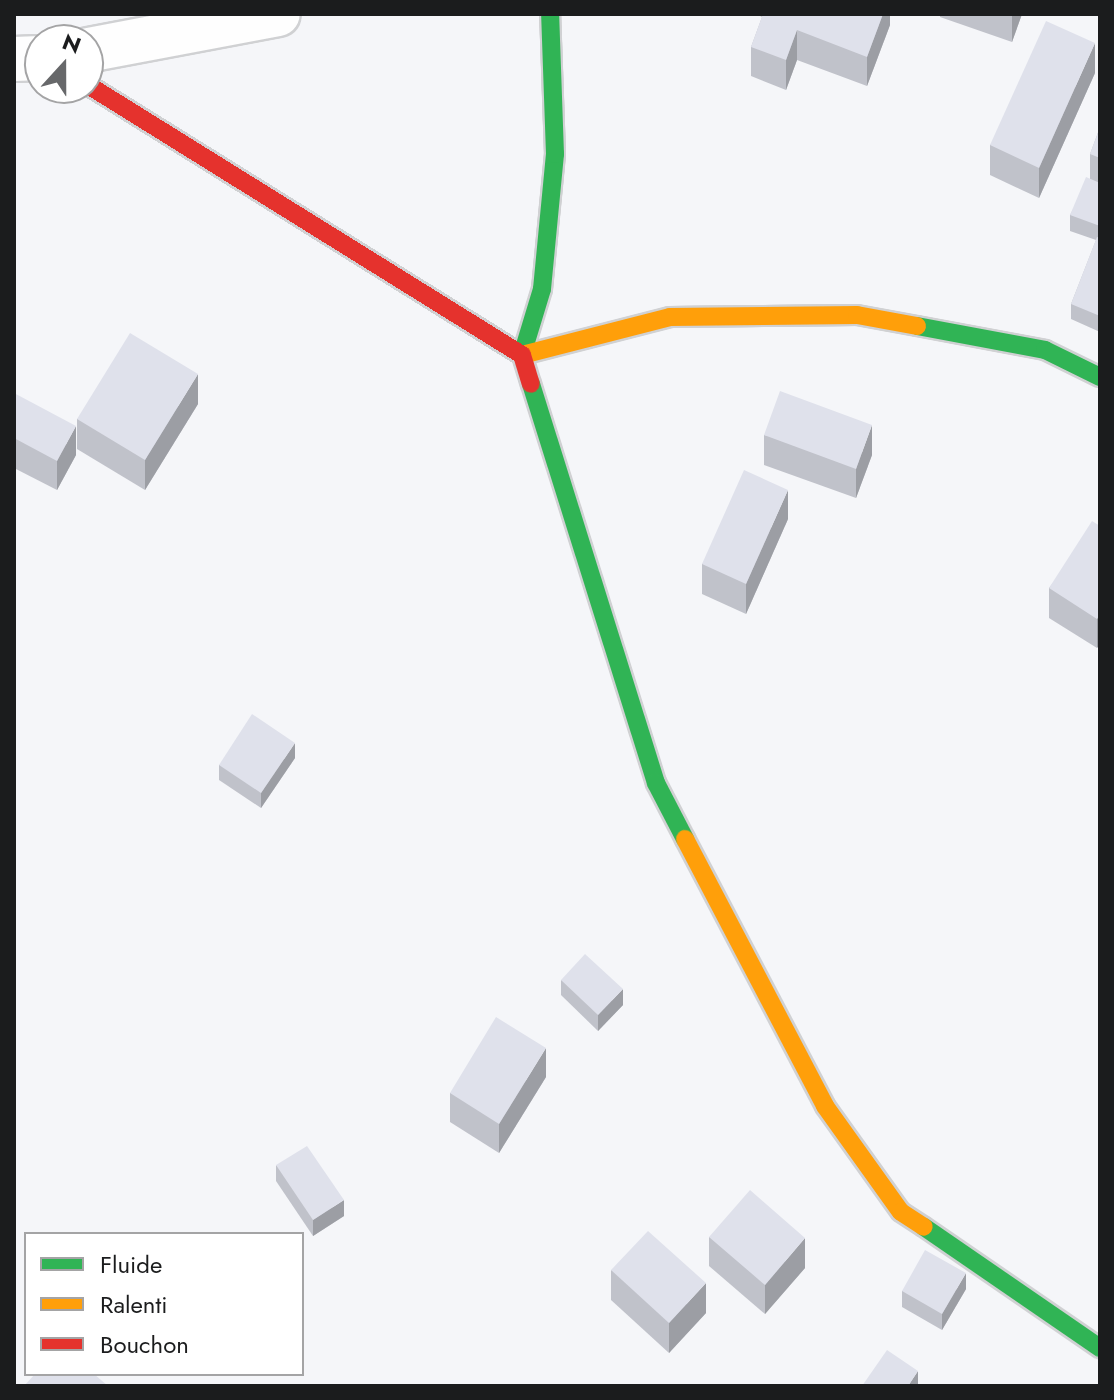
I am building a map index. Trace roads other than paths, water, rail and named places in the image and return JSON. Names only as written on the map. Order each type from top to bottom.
[{"type":"street","points":[[104,47],[278,14]]},
{"type":"street","points":[[550,14],[554,170],[542,289],[522,355],[656,783],[825,1106],[901,1212],[1100,1348]]},
{"type":"street","points":[[104,95],[522,355],[670,317],[857,315],[1045,350],[1100,377]]}]
